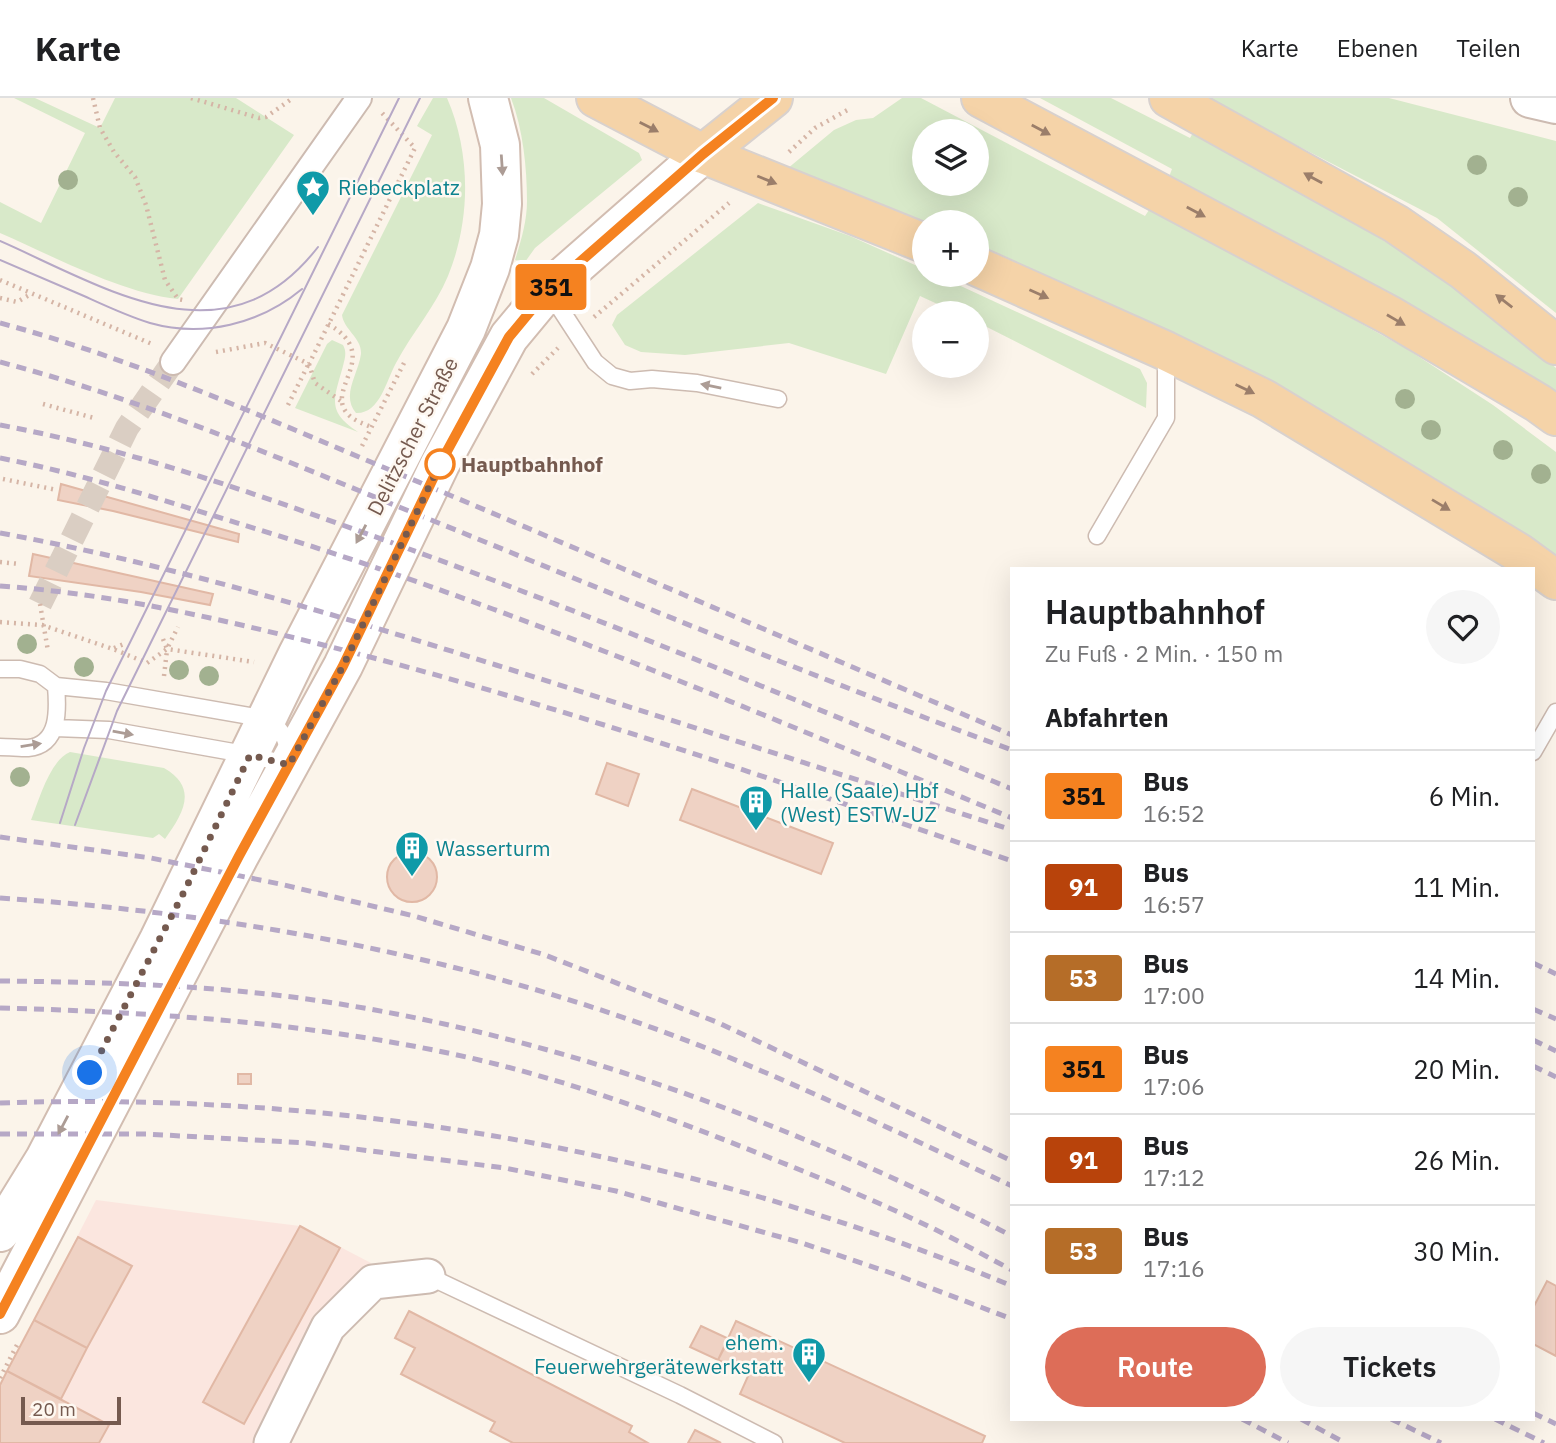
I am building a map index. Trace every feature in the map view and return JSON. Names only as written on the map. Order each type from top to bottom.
[{"type":"main road","name":"Delitzscher Straße","points":[[0,1232],[46,1159],[460,341],[490,268],[499,235],[502,174],[500,145],[488,98]]},
{"type":"main road","points":[[596,98],[703,154],[912,238]]},
{"type":"main road","points":[[703,154],[773,98]]},
{"type":"main road","points":[[981,98],[1391,316],[1556,416]]},
{"type":"main road","points":[[1530,98],[1556,104]]},
{"type":"main road","points":[[1173,100],[1396,225],[1463,270],[1556,345]]},
{"type":"main road","name":"Delitzscher Straße","points":[[0,1314],[343,666],[477,392],[513,331],[548,290],[703,154]]},
{"type":"main road","points":[[989,272],[1265,398],[1519,552],[1556,580]]},
{"type":"street","points":[[178,357],[366,101]]},
{"type":"street","points":[[271,1443],[328,1328],[373,1282],[428,1276]]},
{"type":"lane","points":[[548,290],[595,362],[612,376],[630,381],[652,379],[697,383],[778,399]]},
{"type":"lane","points":[[1097,536],[1166,418],[1166,351]]},
{"type":"lane","points":[[0,668],[40,674],[56,686],[106,691],[267,719],[279,727],[289,746],[289,765],[250,755],[109,730],[55,728]]},
{"type":"lane","points":[[0,747],[30,748],[43,743],[55,728],[58,708],[56,686]]},
{"type":"lane","points":[[1535,749],[1556,712]]},
{"type":"lane","points":[[428,1276],[680,1395],[774,1443]]},
{"type":"path","points":[[93,98],[100,128],[114,152],[135,177],[146,205],[165,280],[178,299]]},
{"type":"path","points":[[191,98],[258,118],[266,117],[293,98]]},
{"type":"path","points":[[288,405],[415,148],[366,101]]},
{"type":"path","points":[[525,383],[576,331],[815,128],[850,108]]},
{"type":"path","points":[[0,280],[178,357],[265,343],[309,364],[315,383],[342,402],[352,419],[371,427]]},
{"type":"path","points":[[0,298],[17,302],[32,293]]},
{"type":"path","points":[[328,324],[346,336],[353,348],[354,356],[342,402]]},
{"type":"path","points":[[43,404],[94,418]]},
{"type":"path","points":[[3,479],[57,490]]},
{"type":"path","points":[[0,562],[20,565]]},
{"type":"path","points":[[40,604],[42,625]]},
{"type":"path","points":[[0,622],[42,625],[147,663],[167,649],[178,627]]},
{"type":"path","points":[[163,639],[167,649]]},
{"type":"path","points":[[113,649],[124,644]]},
{"type":"path","points":[[167,649],[255,662]]},
{"type":"shaded area","points":[[96,1200],[300,1226],[371,1263],[278,1443],[0,1443],[0,1387]]},
{"type":"green space","points":[[14,98],[35,98],[100,128],[115,98],[236,98],[294,135],[178,299],[111,282],[0,233],[0,202],[41,223],[85,133]]},
{"type":"green space","points":[[433,98],[447,98],[461,141],[464,210],[456,255],[443,287],[402,352],[377,402],[364,412],[356,413],[350,392],[361,348],[342,315],[432,135],[417,126]]},
{"type":"green space","points":[[511,98],[544,98],[639,153],[642,160],[535,248],[525,262],[515,260],[525,223],[527,188],[521,136]]},
{"type":"green space","points":[[902,98],[921,98],[961,119],[912,119],[912,196],[989,196],[989,134],[1145,216],[1151,207],[1407,349],[1493,405],[1556,452],[1556,557],[1461,494],[1292,393],[1172,334],[989,254],[989,210],[912,210],[912,217],[787,169],[834,130],[856,120],[873,118]]},
{"type":"green space","points":[[1040,98],[1111,98],[1190,138],[1194,131],[1405,253],[1493,314],[1556,368],[1556,404],[1388,294],[1169,177],[1172,169]]},
{"type":"green space","points":[[1212,98],[1389,98],[1556,141],[1556,313],[1437,218],[1211,101]]},
{"type":"green space","points":[[758,203],[850,236],[912,264],[912,287],[963,287],[1140,369],[1147,383],[1146,408],[989,328],[989,301],[931,301],[920,296],[918,301],[912,301],[912,314],[886,374],[789,343],[685,355],[641,352],[625,345],[612,325],[617,315]]},
{"type":"green space","points":[[332,340],[343,345],[345,353],[335,404],[341,417],[358,432],[295,408],[327,344]]},
{"type":"green space","points":[[70,752],[164,768],[175,776],[181,784],[184,802],[182,811],[165,839],[159,834],[153,838],[31,820],[51,772],[63,756]]},
{"type":"building","points":[[61,484],[239,534],[238,542],[58,500]]},
{"type":"building","points":[[33,554],[213,594],[210,605],[29,576]]},
{"type":"building","points":[[607,763],[639,774],[628,806],[596,794]]},
{"type":"building","name":"Halle (Saale) Hbf (West) ESTW-UZ","points":[[692,789],[833,843],[821,874],[680,820]]},
{"type":"building","name":"Wasserturm","points":[[412,852],[430,859],[437,877],[430,895],[412,902],[394,895],[387,877],[394,859]]},
{"type":"building","points":[[238,1074],[251,1074],[251,1084],[238,1084]]},
{"type":"building","points":[[300,1226],[340,1248],[244,1424],[203,1402]]},
{"type":"building","points":[[78,1237],[132,1266],[87,1348],[34,1320]]},
{"type":"building","points":[[1547,1281],[1556,1286],[1556,1356],[1535,1345],[1535,1304]]},
{"type":"building","points":[[409,1311],[632,1426],[629,1432],[648,1443],[513,1443],[490,1431],[495,1422],[401,1374],[415,1348],[395,1338]]},
{"type":"building","points":[[34,1320],[87,1348],[61,1399],[7,1371]]},
{"type":"building","name":"ehem. Feuerwehrgerätewerkstatt","points":[[736,1321],[985,1436],[982,1443],[845,1443],[740,1394],[749,1374],[718,1360]]},
{"type":"building","points":[[701,1326],[729,1339],[718,1360],[690,1347]]},
{"type":"building","points":[[7,1371],[109,1425],[99,1443],[0,1443],[0,1385]]},
{"type":"building","points":[[695,1430],[721,1443],[688,1443]]},
{"type":"tunnel","points":[[40,604],[127,428],[173,362]]},
{"type":"tram line","points":[[60,823],[106,691],[399,98]]},
{"type":"tram line","points":[[75,825],[117,711],[420,98]]},
{"type":"tram line","points":[[0,241],[123,295],[164,307],[205,310],[244,303],[282,283],[318,247]]},
{"type":"tram line","points":[[0,260],[125,314],[150,323],[190,329],[230,325],[249,319],[286,301],[302,289]]},
{"type":"railway","points":[[0,323],[149,371],[246,410],[1010,734]]},
{"type":"railway","points":[[0,362],[104,393],[207,430],[634,603],[1010,749]]},
{"type":"railway","points":[[0,425],[142,459],[235,488],[454,565],[774,691],[1010,788]]},
{"type":"railway","points":[[0,458],[99,481],[164,500],[451,594],[639,665],[1010,817]]},
{"type":"railway","points":[[0,533],[188,575],[312,609],[1010,829]]},
{"type":"railway","points":[[0,586],[132,602],[304,640],[431,674],[598,723],[1010,860]]},
{"type":"railway","points":[[0,837],[151,858],[280,884],[414,916],[545,955],[719,1023],[1010,1160]]},
{"type":"railway","points":[[0,898],[91,905],[272,929],[362,946],[539,991],[625,1018],[711,1050],[1010,1185]]},
{"type":"railway","points":[[1535,964],[1556,974]]},
{"type":"railway","points":[[0,981],[154,985],[269,994],[399,1015],[490,1035],[580,1059],[757,1120],[843,1156],[1010,1235]]},
{"type":"railway","points":[[0,1008],[113,1012],[281,1026],[393,1042],[516,1069],[647,1111],[795,1168],[905,1215],[1010,1269]]},
{"type":"railway","points":[[1535,1010],[1556,1019]]},
{"type":"railway","points":[[1535,1041],[1556,1051]]},
{"type":"railway","points":[[1535,1067],[1556,1077]]},
{"type":"railway","points":[[0,1103],[130,1102],[259,1108],[388,1120],[516,1140],[642,1166],[767,1199],[891,1239],[1010,1285]]},
{"type":"railway","points":[[0,1134],[146,1134],[308,1143],[505,1168],[616,1191],[802,1243],[894,1274],[1010,1318]]},
{"type":"railway","points":[[1535,1414],[1556,1424]]},
{"type":"railway","points":[[1246,1421],[1288,1443]]},
{"type":"railway","points":[[1305,1421],[1345,1443]]},
{"type":"railway","points":[[1395,1421],[1441,1443]]},
{"type":"railway","points":[[1499,1421],[1544,1443]]},
{"type":"bus line","name":"351","points":[[0,1314],[239,856],[343,666],[440,464],[509,337],[548,290],[703,154],[773,98]]},
{"type":"place","name":"Riebeckplatz","points":[[313,217]]},
{"type":"place","name":"Hauptbahnhof","points":[[440,464]]},
{"type":"place","name":"Halle (Saale) Hbf (West) ESTW-UZ","points":[[756,832]]},
{"type":"place","name":"Wasserturm","points":[[412,878]]},
{"type":"place","name":"ehem. Feuerwehrgerätewerkstatt","points":[[809,1384]]},
{"type":"route","points":[[90,1073],[184,892],[250,755],[289,765],[343,666],[440,464]]}]
